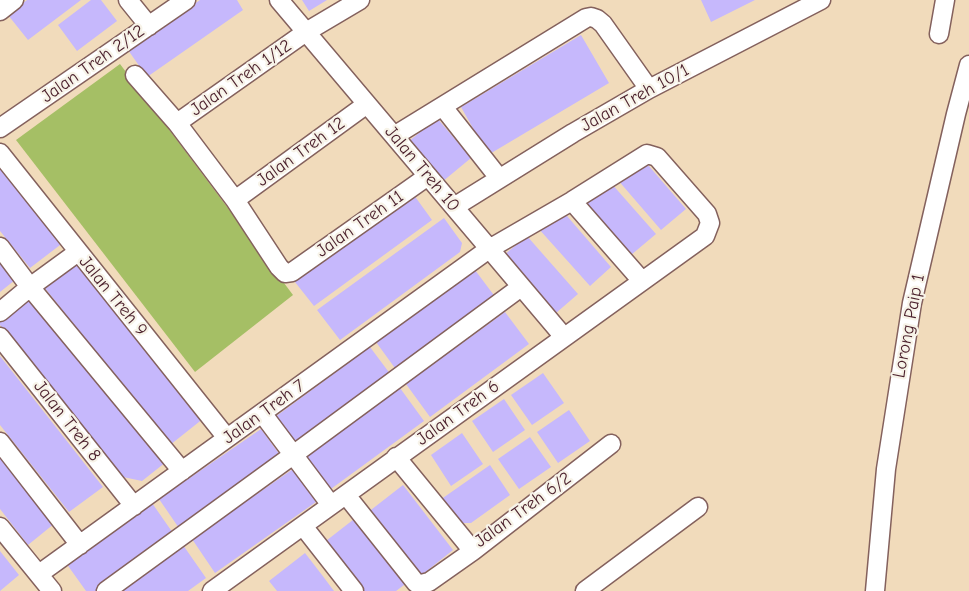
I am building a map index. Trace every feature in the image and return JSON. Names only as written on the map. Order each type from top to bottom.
[{"type":"street","points":[[0,11],[14,0]]},
{"type":"street","points":[[128,0],[149,26]]},
{"type":"street","name":"Jalan Treh 2/12","points":[[0,128],[186,0]]},
{"type":"street","name":"Jalan Treh 10","points":[[279,0],[564,337]]},
{"type":"street","name":"Jalan Treh 1/12","points":[[177,123],[306,32],[360,0]]},
{"type":"street","name":"Jalan Treh 10/1","points":[[454,207],[649,89],[821,0]]},
{"type":"street","points":[[939,34],[945,0]]},
{"type":"street","points":[[394,136],[591,17],[603,24],[649,89]]},
{"type":"street","name":"Lorong Paip 1","points":[[875,591],[886,469],[912,303],[969,64]]},
{"type":"street","points":[[135,75],[177,123],[236,200]]},
{"type":"street","name":"Jalan Treh 12","points":[[236,200],[367,104]]},
{"type":"street","points":[[442,107],[499,178]]},
{"type":"street","name":"Jalan Treh 9","points":[[0,153],[227,438]]},
{"type":"street","name":"Jalan Treh 7","points":[[39,574],[489,249],[647,154],[657,157],[707,214],[710,223],[705,236]]},
{"type":"street","name":"Jalan Treh 11","points":[[236,200],[285,273],[292,272],[428,176]]},
{"type":"street","points":[[572,201],[642,281]]},
{"type":"street","name":"Jalan Treh 6","points":[[212,591],[705,236]]},
{"type":"street","points":[[0,247],[30,287],[182,471]]},
{"type":"street","points":[[0,312],[78,252]]},
{"type":"street","points":[[106,591],[521,287]]},
{"type":"street","name":"Jalan Treh 8","points":[[0,337],[134,506]]},
{"type":"street","points":[[262,413],[293,455],[339,500],[416,583],[429,582],[473,551]]},
{"type":"street","points":[[0,442],[80,544]]},
{"type":"street","name":"Jalan Treh 6/2","points":[[396,457],[473,551],[611,444]]},
{"type":"street","points":[[585,591],[698,507]]},
{"type":"street","points":[[303,526],[354,591]]},
{"type":"street","points":[[0,527],[52,591]]},
{"type":"green space","points":[[120,64],[293,295],[195,372],[16,140]]},
{"type":"building","points":[[27,0],[81,0],[28,40],[8,15]]},
{"type":"building","points":[[91,0],[101,0],[117,21],[77,51],[58,25]]},
{"type":"building","points":[[200,0],[237,0],[243,10],[147,77],[128,50]]},
{"type":"building","points":[[302,0],[327,0],[309,11]]},
{"type":"building","points":[[701,0],[755,0],[711,22]]},
{"type":"building","points":[[581,35],[609,83],[488,155],[461,107]]},
{"type":"building","points":[[437,118],[471,158],[442,182],[408,142]]},
{"type":"building","points":[[642,158],[686,209],[661,230],[617,179]]},
{"type":"building","points":[[0,161],[64,242],[30,268],[0,231]]},
{"type":"building","points":[[611,183],[656,234],[631,255],[586,204]]},
{"type":"building","points":[[411,191],[432,220],[314,306],[291,277]]},
{"type":"building","points":[[561,209],[611,267],[590,286],[538,228]]},
{"type":"building","points":[[444,218],[462,243],[460,252],[340,340],[317,310]]},
{"type":"building","points":[[527,236],[578,294],[556,313],[504,255]]},
{"type":"building","points":[[0,251],[20,276],[0,292]]},
{"type":"building","points":[[79,260],[204,418],[170,445],[44,287]]},
{"type":"building","points":[[475,270],[499,302],[400,375],[376,342]]},
{"type":"building","points":[[33,294],[166,462],[142,481],[123,477],[0,325],[0,320]]},
{"type":"building","points":[[505,312],[529,344],[430,417],[406,384]]},
{"type":"building","points":[[370,347],[394,379],[295,453],[271,420]]},
{"type":"building","points":[[0,356],[103,487],[69,512],[0,425]]},
{"type":"building","points":[[543,373],[564,403],[532,425],[511,395]]},
{"type":"building","points":[[400,388],[424,421],[324,494],[300,461]]},
{"type":"building","points":[[504,399],[525,430],[493,452],[472,421]]},
{"type":"building","points":[[569,410],[590,441],[558,463],[537,432]]},
{"type":"building","points":[[261,429],[283,459],[181,531],[159,499]]},
{"type":"building","points":[[462,433],[483,464],[451,486],[431,455]]},
{"type":"building","points":[[530,437],[551,467],[519,489],[498,459]]},
{"type":"building","points":[[0,443],[60,519],[28,545],[0,509]]},
{"type":"building","points":[[490,465],[510,495],[471,523],[456,523],[440,500]]},
{"type":"building","points":[[293,469],[316,502],[215,573],[192,539]]},
{"type":"building","points":[[403,485],[453,550],[418,578],[367,513]]},
{"type":"building","points":[[152,503],[175,536],[97,591],[86,591],[66,563]]},
{"type":"building","points":[[358,516],[408,582],[396,591],[358,591],[322,544]]},
{"type":"building","points":[[183,545],[206,578],[188,591],[116,591]]},
{"type":"building","points":[[0,551],[19,575],[0,591]]},
{"type":"building","points":[[305,553],[334,591],[277,591],[269,581]]}]
